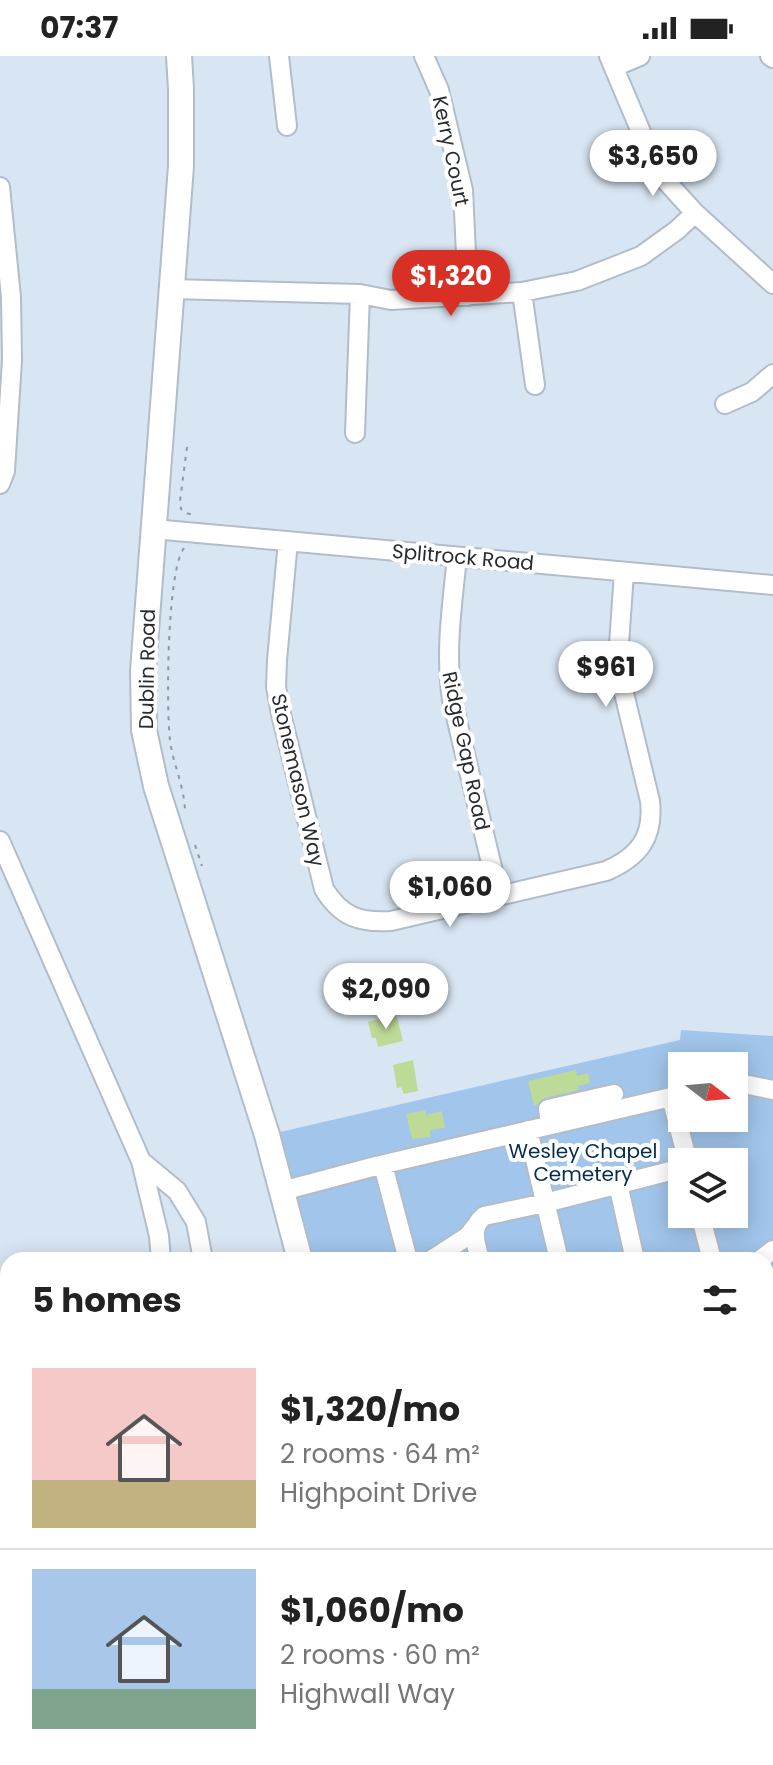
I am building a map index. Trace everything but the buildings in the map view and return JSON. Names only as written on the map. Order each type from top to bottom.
[{"type":"main road","name":"Dublin Road","points":[[179,56],[182,139],[143,671],[144,730],[156,786],[267,1135],[298,1252]]},
{"type":"street","points":[[279,56],[287,126]]},
{"type":"street","name":"Kerry Court","points":[[424,56],[439,90],[463,190],[468,296]]},
{"type":"street","points":[[640,56],[612,62],[652,158],[666,181],[695,213],[773,284]]},
{"type":"street","points":[[0,187],[11,297],[12,360],[5,471],[0,484]]},
{"type":"street","points":[[171,289],[360,294],[391,300],[522,292],[577,281],[641,256],[695,213]]},
{"type":"street","points":[[522,292],[535,385]]},
{"type":"street","points":[[355,433],[360,294]]},
{"type":"street","points":[[725,404],[752,392],[773,374]]},
{"type":"street","name":"Splitrock Road","points":[[153,529],[773,585]]},
{"type":"street","name":"Stonemason Way","points":[[288,541],[276,687],[324,889],[347,914],[368,922],[391,921],[499,896]]},
{"type":"street","name":"Ridge Gap Road","points":[[457,557],[448,672],[499,896]]},
{"type":"street","points":[[499,896],[621,865],[643,844],[649,831],[650,801],[618,659],[624,572]]},
{"type":"street","points":[[0,841],[141,1161],[160,1252]]},
{"type":"street","points":[[748,1085],[773,1090]]},
{"type":"street","points":[[282,1191],[550,1125],[608,1101],[668,1096]]},
{"type":"street","points":[[528,1130],[557,1252]]},
{"type":"street","points":[[141,1161],[177,1191],[196,1222],[202,1252]]},
{"type":"street","points":[[383,1165],[406,1252]]},
{"type":"street","points":[[443,1252],[468,1236],[484,1216],[668,1172]]},
{"type":"street","points":[[618,1184],[633,1252]]},
{"type":"street","points":[[475,1227],[478,1252]]},
{"type":"street","points":[[704,1228],[710,1252]]},
{"type":"path","points":[[187,447],[180,501],[181,509],[190,514],[190,520]]},
{"type":"path","points":[[185,820],[185,795],[170,741],[167,709],[174,581],[180,552],[187,547]]},
{"type":"path","points":[[193,839],[202,869]]},
{"type":"green space","name":"Wesley Chapel Cemetery","points":[[681,1030],[773,1036],[773,1252],[298,1252],[267,1135],[680,1040]]}]
